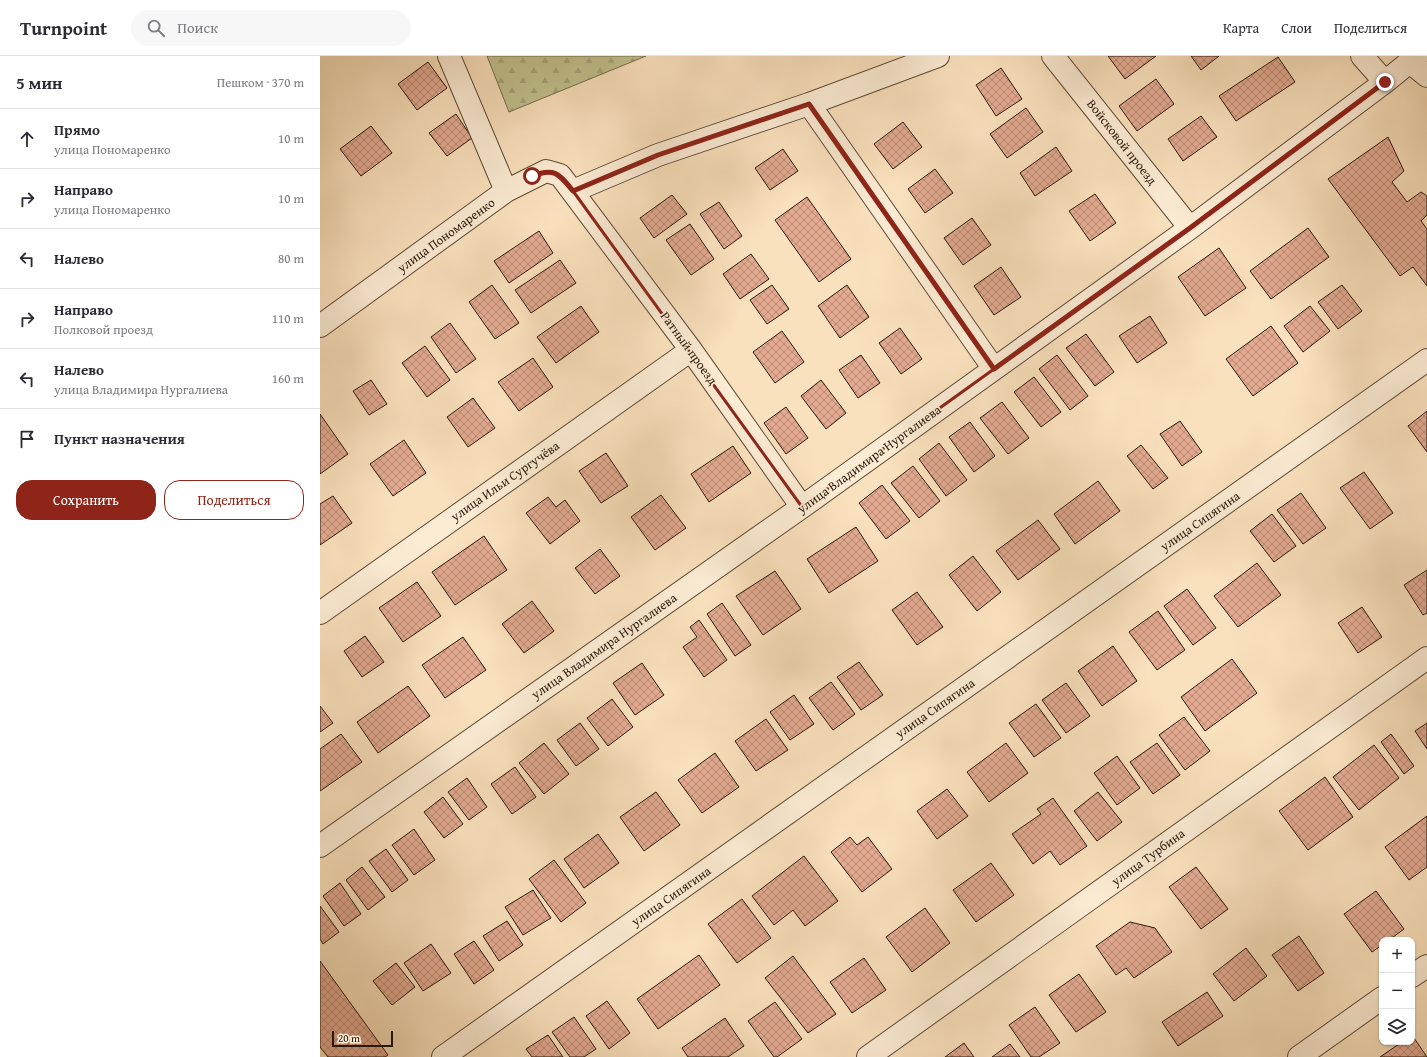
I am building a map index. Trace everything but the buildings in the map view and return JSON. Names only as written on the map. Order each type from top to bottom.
[{"type":"street","points":[[449,56],[506,191]]},
{"type":"street","points":[[573,191],[658,155],[809,104],[938,56]]},
{"type":"street","name":"Войсковой проезд","points":[[1053,56],[1190,228]]},
{"type":"street","points":[[1362,56],[1385,82]]},
{"type":"street","points":[[1412,58],[1427,76]]},
{"type":"street","name":"улица Владимира Нургалиева","points":[[320,846],[802,507],[1190,228],[1385,82],[1412,58]]},
{"type":"street","points":[[809,104],[994,369]]},
{"type":"street","name":"улица Пономаренко","points":[[320,326],[506,191],[546,171],[560,175],[573,191]]},
{"type":"street","name":"Ратный проезд","points":[[573,191],[691,350],[802,507]]},
{"type":"street","name":"улица Ильи Сургучёва","points":[[320,613],[691,350]]},
{"type":"street","name":"улица Сипягина","points":[[443,1057],[1427,360]]},
{"type":"street","name":"улица Турбина","points":[[868,1057],[1427,658]]},
{"type":"street","points":[[1415,974],[1427,966]]},
{"type":"street","points":[[1299,1057],[1379,1000]]},
{"type":"highlighted area","points":[[809,104],[994,369],[802,507],[573,191],[658,155]]},
{"type":"green space","points":[[487,56],[646,56],[509,112]]},
{"type":"route","points":[[532,176],[546,171],[560,175],[573,191],[658,155],[809,104],[994,369],[1190,228],[1385,82]]}]
